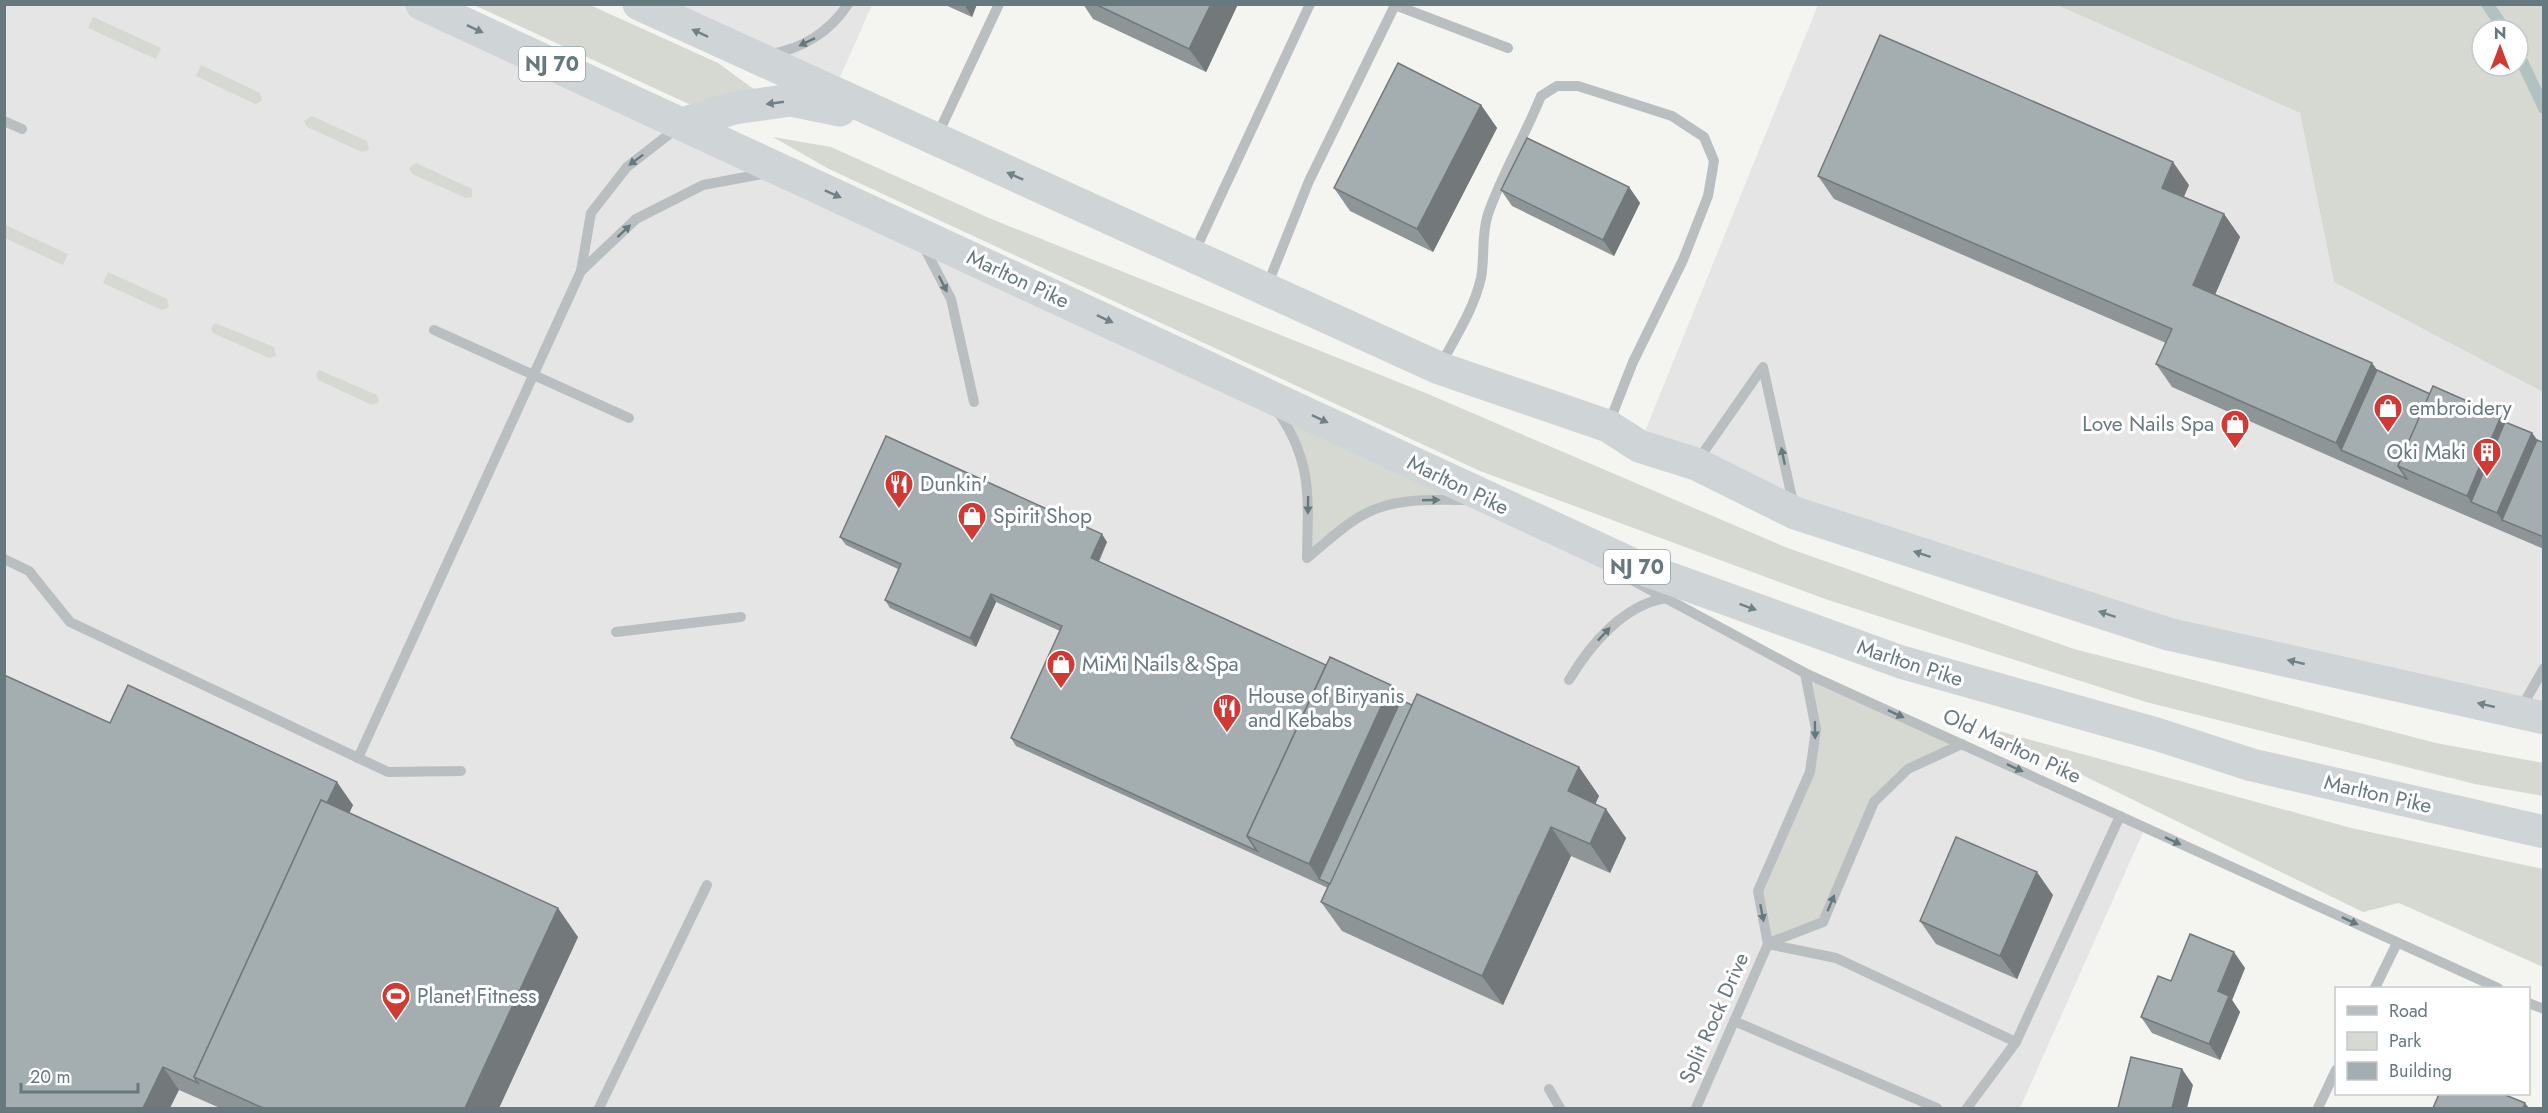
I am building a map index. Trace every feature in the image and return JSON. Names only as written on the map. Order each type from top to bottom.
[{"type":"highway","name":"Marlton Pike","points":[[422,4],[1266,394],[1490,501],[1638,567],[1902,662],[2156,734],[2252,765],[2544,832]]},
{"type":"highway","points":[[639,4],[1439,368],[1608,426],[1639,446],[1696,464],[1796,513],[2168,634],[2531,715]]},
{"type":"highway","points":[[682,124],[734,108],[791,100],[894,121]]},
{"type":"street","points":[[753,57],[786,52],[815,38],[840,17],[848,4]]},
{"type":"street","points":[[935,139],[999,4]]},
{"type":"street","points":[[1192,256],[1310,4]]},
{"type":"street","points":[[1266,289],[1309,181],[1395,5],[1508,48]]},
{"type":"street","points":[[1439,368],[1468,314],[1480,280],[1484,258],[1483,238],[1488,214],[1541,96],[1557,86],[1578,86],[1672,116],[1704,137],[1714,161],[1708,196],[1683,260],[1633,362],[1608,426]]},
{"type":"street","points":[[4,121],[22,129]]},
{"type":"street","points":[[358,758],[581,271],[591,213],[627,167],[682,124]]},
{"type":"street","points":[[581,271],[636,219],[703,185],[779,170]]},
{"type":"street","points":[[916,232],[951,299],[974,402]]},
{"type":"street","points":[[434,330],[629,418]]},
{"type":"street","points":[[1696,464],[1763,367],[1796,513]]},
{"type":"street","points":[[1266,394],[1294,434],[1304,465],[1308,489],[1307,558],[1362,515],[1390,504],[1428,500],[1490,501]]},
{"type":"street","name":"Old Marlton Pike","points":[[1523,515],[1663,598],[1805,673],[2496,987]]},
{"type":"street","points":[[4,559],[29,571],[70,622],[388,772],[461,771]]},
{"type":"street","points":[[1569,680],[1583,656],[1611,627],[1646,604],[1663,598],[1710,593]]},
{"type":"street","points":[[616,632],[741,617]]},
{"type":"street","points":[[2531,715],[2544,668]]},
{"type":"street","name":"Split Rock Drive","points":[[1696,1108],[1768,944],[1758,891],[1810,772],[1816,729],[1805,673]]},
{"type":"street","name":"Split Rock Drive","points":[[1768,944],[1823,922],[1875,802],[1908,770],[1962,744]]},
{"type":"street","points":[[1967,1108],[2016,1042],[2120,816]]},
{"type":"street","points":[[599,1108],[707,885]]},
{"type":"street","points":[[2375,987],[2397,943]]},
{"type":"street","points":[[1768,944],[1836,958],[2016,1042]]},
{"type":"street","points":[[2530,1003],[2544,1009]]},
{"type":"street","points":[[1734,1022],[1937,1108]]},
{"type":"street","points":[[2318,1108],[2335,1074]]},
{"type":"street","points":[[1549,1089],[1560,1108]]},
{"type":"shaded area","points":[[5,5],[422,5],[1490,501],[1805,673],[1874,802],[1908,769],[1962,744],[2145,828],[2020,1108],[5,1108]]},
{"type":"shaded area","points":[[640,5],[872,5],[833,93]]},
{"type":"shaded area","points":[[1818,5],[2057,5],[2300,113],[2334,282],[2543,392],[2543,718],[2168,634],[1639,446]]},
{"type":"green space","points":[[474,5],[590,5],[718,63],[762,95],[691,105]]},
{"type":"green space","points":[[2057,5],[2543,5],[2543,392],[2334,282],[2300,113]]},
{"type":"green space","points":[[93,17],[161,48],[156,59],[88,28]]},
{"type":"green space","points":[[201,65],[260,93],[262,101],[255,104],[196,76]]},
{"type":"green space","points":[[312,116],[367,141],[369,150],[362,152],[307,127],[304,121]]},
{"type":"green space","points":[[773,137],[831,147],[989,218],[1428,394],[1785,547],[2074,649],[2436,743],[2543,763],[2543,796],[2475,784],[2146,702],[1825,599],[1480,471],[829,169]]},
{"type":"green space","points":[[416,163],[472,189],[472,197],[466,198],[412,174],[409,168]]},
{"type":"green space","points":[[5,225],[68,254],[63,265],[5,238]]},
{"type":"green space","points":[[108,272],[167,299],[169,307],[162,310],[103,283]]},
{"type":"green space","points":[[215,323],[274,347],[276,356],[269,358],[213,333],[211,328]]},
{"type":"green space","points":[[319,370],[377,395],[379,402],[372,405],[318,380],[316,374]]},
{"type":"green space","points":[[1266,394],[1490,501],[1428,500],[1362,515],[1307,558],[1304,465]]},
{"type":"green space","points":[[1805,673],[1962,744],[1908,769],[1875,802],[1823,922],[1768,944],[1758,891],[1810,772],[1816,729]]},
{"type":"green space","points":[[1984,727],[2351,828],[2543,869],[2543,967],[2399,903],[2363,912]]},
{"type":"building","points":[[1095,4],[1211,4],[1189,49]]},
{"type":"building","points":[[1880,35],[2173,162],[2162,188],[2224,214],[2193,285],[2372,363],[2336,443],[2156,364],[2172,329],[1818,176]]},
{"type":"building","points":[[1398,63],[1481,105],[1417,229],[1334,188]]},
{"type":"building","points":[[1527,138],[1629,187],[1603,240],[1501,190]]},
{"type":"building","points":[[2377,370],[2430,394],[2398,466],[2407,479],[2341,450]]},
{"type":"building","points":[[2433,386],[2501,416],[2467,496],[2398,466]]},
{"type":"building","points":[[2505,422],[2532,433],[2497,513],[2471,502]]},
{"type":"building","points":[[886,436],[1102,534],[1091,558],[1326,665],[1247,836],[1257,851],[1011,738],[1062,626],[991,594],[970,638],[885,600],[901,564],[840,537]]},
{"type":"building","points":[[2537,440],[2544,443],[2544,537],[2502,520]]},
{"type":"building","points":[[1330,657],[1391,685],[1309,864],[1247,836]]},
{"type":"building","points":[[4,675],[110,723],[128,685],[337,782],[327,803],[321,800],[194,1077],[198,1083],[163,1067],[143,1108],[4,1108]]},
{"type":"building","points":[[1417,694],[1579,767],[1568,791],[1606,809],[1590,844],[1551,827],[1482,976],[1321,902]]},
{"type":"building","points":[[1401,700],[1412,705],[1330,884],[1319,879]]},
{"type":"building","name":"Planet Fitness","points":[[321,800],[558,908],[465,1108],[263,1108],[194,1077]]},
{"type":"building","points":[[1956,837],[2037,872],[2000,956],[1920,921]]},
{"type":"building","points":[[2190,934],[2234,952],[2218,991],[2229,996],[2209,1044],[2141,1017],[2158,976],[2171,981]]},
{"type":"building","points":[[2131,1057],[2182,1069],[2172,1108],[2118,1108]]},
{"type":"building","points":[[2439,1095],[2505,1095],[2525,1103],[2523,1108],[2433,1108]]},
{"type":"waterway","points":[[2487,4],[2497,18]]},
{"type":"waterway","points":[[2530,78],[2544,108]]},
{"type":"place","name":"embroidery","points":[[2388,434]]},
{"type":"place","name":"Love Nails Spa","points":[[2235,450]]},
{"type":"place","name":"Oki Maki","points":[[2487,478]]},
{"type":"place","name":"Dunkin'","points":[[899,510]]},
{"type":"place","name":"Spirit Shop","points":[[972,542]]},
{"type":"place","name":"MiMi Nails & Spa","points":[[1061,690]]},
{"type":"place","name":"House of Biryanis and Kebabs","points":[[1227,734]]},
{"type":"place","name":"Planet Fitness","points":[[396,1022]]}]
